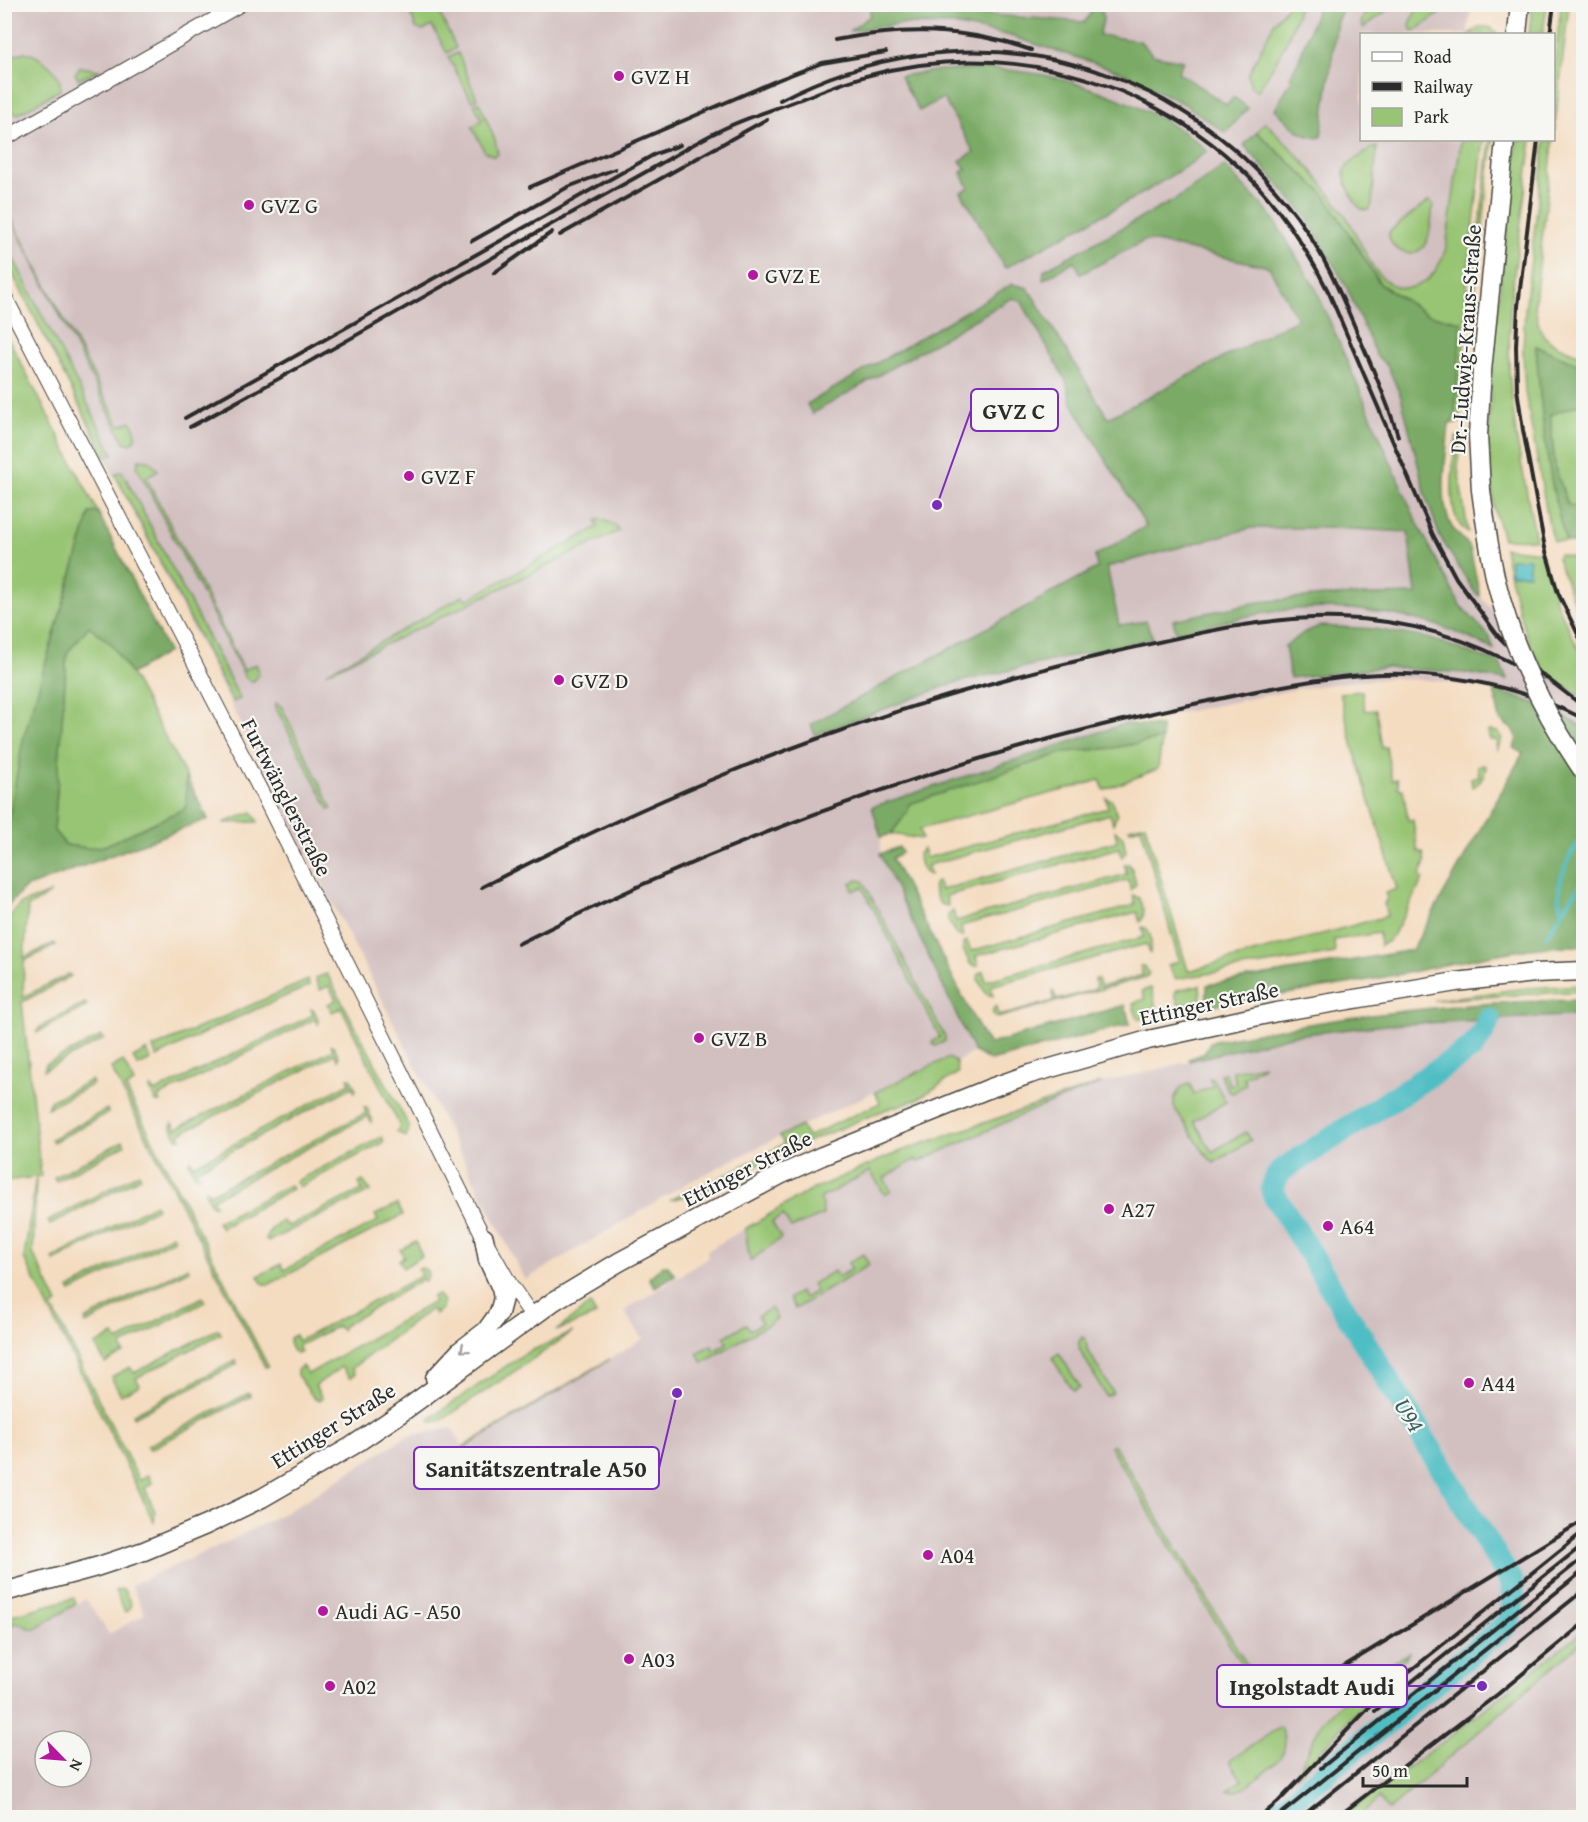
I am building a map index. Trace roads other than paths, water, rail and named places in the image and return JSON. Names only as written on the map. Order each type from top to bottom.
[{"type":"main road","points":[[1516,33],[1520,4]]},
{"type":"main road","name":"Dr.-Ludwig-Kraus-Straße","points":[[1505,141],[1482,371],[1478,435],[1480,490],[1496,581],[1510,627],[1528,673],[1548,714],[1584,772]]},
{"type":"main road","name":"Ettinger Straße","points":[[4,1592],[144,1551],[262,1498],[352,1446],[554,1301],[619,1262],[780,1175],[822,1156],[1030,1074],[1148,1040],[1277,1012],[1456,982],[1584,970]]},
{"type":"main road","points":[[424,1395],[446,1365],[486,1331],[499,1313],[503,1298],[501,1288],[488,1260],[484,1238]]},
{"type":"street","points":[[4,139],[241,4]]},
{"type":"street","name":"Furtwänglerstraße","points":[[4,295],[265,799],[484,1238],[510,1284],[533,1317]]},
{"type":"water","points":[[1510,559],[1529,559],[1529,574],[1511,574]]},
{"type":"waterway","points":[[1562,911],[1559,892],[1564,871],[1573,851],[1584,835]]},
{"type":"waterway","points":[[1546,937],[1584,879]]},
{"type":"waterway","name":"U94","points":[[1482,1034],[1489,1020]]},
{"type":"waterway","name":"U94","points":[[1270,1818],[1507,1624],[1511,1613],[1513,1598],[1511,1581],[1273,1193],[1274,1181],[1282,1170],[1472,1048],[1489,1020]]},
{"type":"railway","points":[[1550,33],[1554,4]]},
{"type":"railway","points":[[835,40],[909,31],[958,33],[1006,42],[1031,50]]},
{"type":"railway","points":[[530,187],[822,63],[886,52]]},
{"type":"railway","points":[[780,100],[847,72],[916,56],[985,52],[1053,59],[1118,79],[1180,109],[1237,151],[1287,204],[1310,235],[1345,304],[1390,411],[1398,436]]},
{"type":"railway","points":[[190,427],[701,140],[741,121],[849,81],[903,68],[940,63],[977,62],[1014,64],[1051,70],[1087,79],[1156,108],[1212,144],[1258,186],[1296,236],[1329,293],[1433,535],[1456,578],[1498,636],[1516,654],[1584,707]]},
{"type":"railway","points":[[560,235],[767,119]]},
{"type":"railway","points":[[1538,141],[1518,306],[1517,389],[1545,548],[1558,593],[1584,647]]},
{"type":"railway","points":[[185,418],[655,154],[680,145]]},
{"type":"railway","points":[[472,241],[568,187],[615,169]]},
{"type":"railway","points":[[494,273],[552,232]]},
{"type":"railway","points":[[482,887],[655,804],[762,759],[862,723],[1013,677],[1198,633],[1254,623],[1311,618],[1389,622],[1462,641],[1529,673]]},
{"type":"railway","points":[[518,944],[599,904],[681,868],[764,833],[848,802],[1019,747],[1194,704],[1325,679],[1405,674],[1429,675],[1497,686],[1541,700],[1584,719]]},
{"type":"railway","points":[[1313,1685],[1584,1520]]},
{"type":"railway","points":[[1259,1818],[1278,1802],[1385,1691],[1584,1531]]},
{"type":"railway","points":[[1375,1711],[1584,1544]]},
{"type":"railway","points":[[1321,1768],[1584,1557]]},
{"type":"railway","points":[[1276,1818],[1584,1570]]},
{"type":"railway","points":[[1300,1818],[1584,1590]]},
{"type":"railway","points":[[1336,1818],[1498,1694],[1584,1623]]},
{"type":"place","name":"GVZ H","points":[[619,76]]},
{"type":"place","name":"GVZ G","points":[[249,205]]},
{"type":"place","name":"GVZ E","points":[[753,275]]},
{"type":"place","name":"GVZ F","points":[[409,476]]},
{"type":"place","name":"GVZ C","points":[[937,505]]},
{"type":"place","name":"GVZ D","points":[[559,680]]},
{"type":"place","name":"GVZ B","points":[[699,1038]]},
{"type":"place","name":"A27","points":[[1109,1209]]},
{"type":"place","name":"A64","points":[[1328,1226]]},
{"type":"place","name":"A44","points":[[1469,1383]]},
{"type":"place","name":"Sanitätszentrale A50","points":[[677,1393]]},
{"type":"place","name":"A04","points":[[928,1555]]},
{"type":"place","name":"Audi AG - A50","points":[[323,1611]]},
{"type":"place","name":"A03","points":[[629,1659]]},
{"type":"place","name":"A02","points":[[330,1686]]},
{"type":"place","name":"Ingolstadt Audi","points":[[1482,1686]]}]
